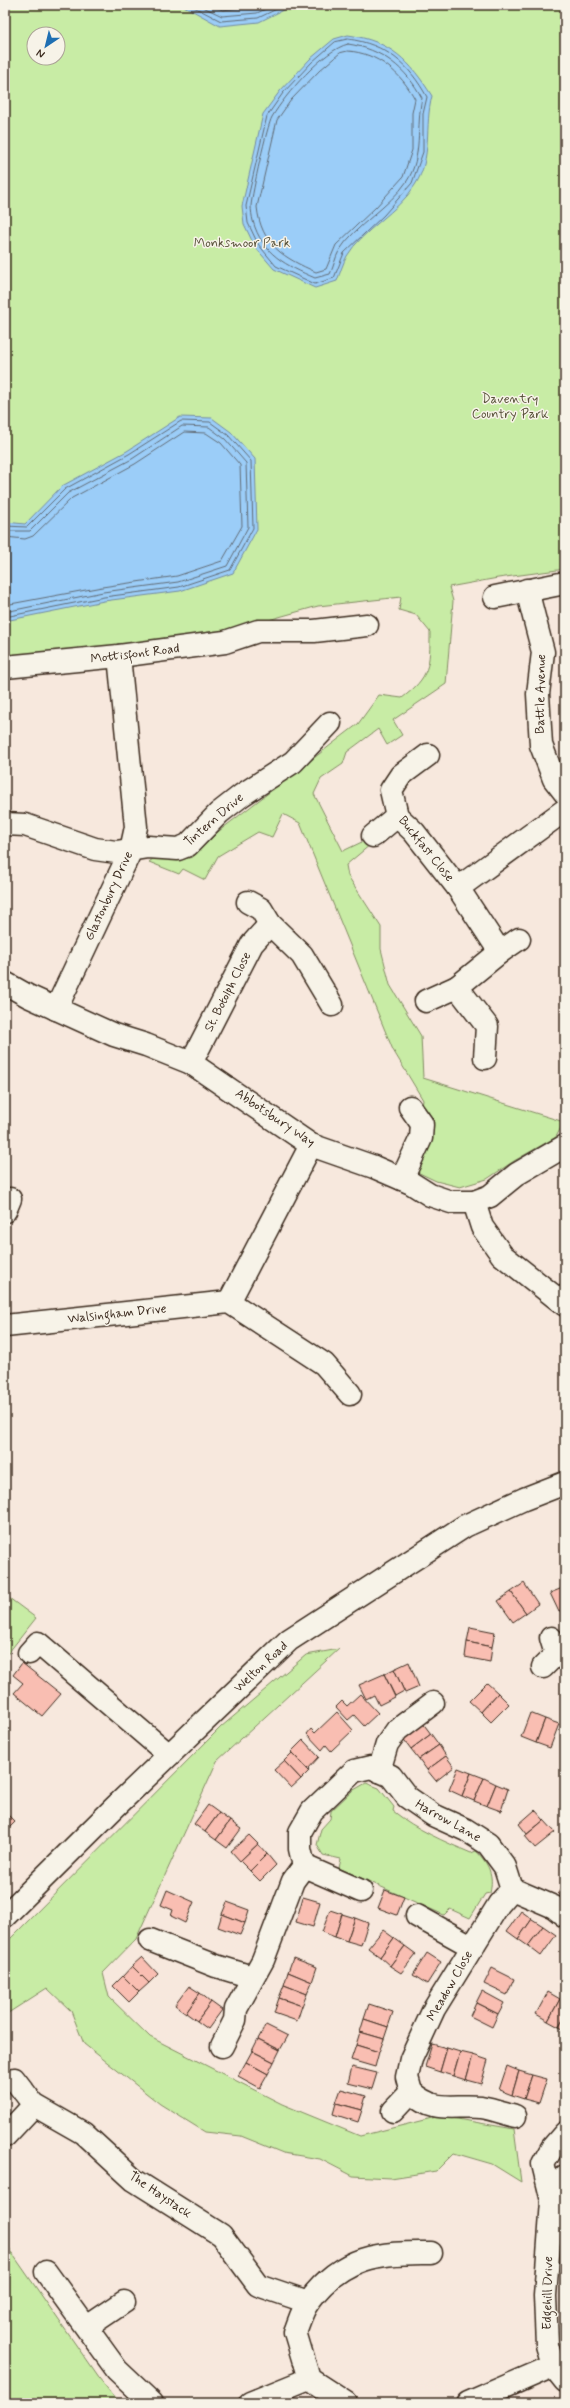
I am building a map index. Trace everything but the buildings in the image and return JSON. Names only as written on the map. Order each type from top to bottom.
[{"type":"street","points":[[495,597],[565,583]]},
{"type":"street","name":"Battle Avenue","points":[[527,590],[543,652],[538,694],[541,745],[554,779],[565,794]]},
{"type":"street","name":"Mottisfont Road","points":[[5,667],[192,647],[225,642],[258,631],[314,631],[367,625]]},
{"type":"street","name":"Glastonbury Drive","points":[[56,1010],[131,850],[136,828],[119,656]]},
{"type":"street","name":"Tintern Drive","points":[[5,824],[25,825],[95,850],[116,852],[148,847],[178,849],[188,845],[219,813],[242,795],[293,762],[330,723]]},
{"type":"street","name":"Buckfast Close","points":[[428,755],[401,775],[391,790],[397,816],[414,832],[458,888],[500,952]]},
{"type":"street","name":"Buckfast Close","points":[[458,888],[565,810]]},
{"type":"street","points":[[373,836],[397,816]]},
{"type":"street","points":[[248,902],[261,909],[270,924],[302,955],[332,1005]]},
{"type":"street","name":"St. Botolph Close","points":[[191,1063],[252,944],[270,924]]},
{"type":"street","points":[[426,1001],[457,987],[500,952],[519,939]]},
{"type":"street","name":"Abbotsbury Way","points":[[5,983],[56,1010],[114,1036],[146,1045],[191,1063],[311,1145],[374,1167],[402,1179],[430,1195],[451,1202],[474,1202],[490,1196],[517,1174],[565,1146]]},
{"type":"street","points":[[457,987],[487,1026],[485,1058]]},
{"type":"street","points":[[402,1179],[421,1138],[422,1124],[410,1106]]},
{"type":"street","points":[[311,1145],[229,1302],[324,1364],[350,1394]]},
{"type":"street","points":[[474,1202],[482,1227],[502,1255],[565,1305]]},
{"type":"street","name":"Walsingham Drive","points":[[5,1326],[229,1302]]},
{"type":"street","name":"Welton Road","points":[[5,1916],[289,1640],[465,1526],[524,1499],[565,1483]]},
{"type":"street","points":[[29,1653],[38,1643],[169,1755]]},
{"type":"street","points":[[379,1771],[387,1744],[397,1730],[433,1703]]},
{"type":"street","name":"Harrow Lane","points":[[304,1866],[300,1848],[300,1832],[312,1811],[354,1771],[371,1767],[391,1776],[407,1797],[433,1815],[466,1830],[488,1844],[505,1867],[512,1889]]},
{"type":"street","points":[[222,2046],[235,2020],[236,2009],[247,1986],[263,1960],[293,1881],[304,1866],[361,1891]]},
{"type":"street","points":[[512,1889],[554,1908],[565,1916]]},
{"type":"street","name":"Meadow Close","points":[[410,2092],[407,2077],[411,2059],[434,2009],[500,1904],[512,1889]]},
{"type":"street","points":[[417,1916],[473,1947]]},
{"type":"street","points":[[150,1940],[247,1986]]},
{"type":"street","name":"The Haystack","points":[[14,2079],[34,2105],[83,2134],[134,2180],[221,2235],[258,2285],[308,2302]]},
{"type":"street","points":[[393,2111],[410,2092],[421,2101],[436,2107],[482,2107],[515,2116]]},
{"type":"street","points":[[5,2136],[34,2105]]},
{"type":"street","name":"Edgehill Drive","points":[[559,2374],[548,2345],[545,2296],[552,2201],[543,2164],[552,2148],[565,2133]]},
{"type":"street","name":"Edgehill Drive","points":[[552,2201],[565,2177]]},
{"type":"street","points":[[346,2403],[309,2379],[295,2332],[308,2302],[331,2276],[362,2259],[397,2253],[431,2253]]},
{"type":"street","points":[[46,2272],[117,2370],[152,2403]]},
{"type":"street","points":[[87,2327],[124,2302]]},
{"type":"street","points":[[468,2403],[559,2374]]},
{"type":"street","points":[[250,2403],[309,2379]]},
{"type":"green space","name":"Monksmoor Park","points":[[5,5],[565,5],[565,569],[498,578],[449,587],[453,601],[446,684],[393,720],[402,735],[387,745],[378,729],[347,752],[343,764],[321,779],[314,794],[343,851],[366,840],[370,845],[346,865],[348,876],[381,927],[381,949],[390,985],[421,1036],[423,1078],[564,1122],[556,1137],[514,1161],[487,1179],[460,1187],[436,1181],[413,1170],[423,1100],[393,1050],[300,823],[283,814],[272,837],[258,832],[218,856],[205,880],[183,869],[179,874],[149,862],[154,858],[179,860],[193,857],[219,831],[358,724],[379,695],[402,698],[418,683],[426,670],[430,653],[430,632],[416,615],[399,610],[401,597],[318,606],[222,633],[5,659]]},
{"type":"green space","points":[[5,1595],[36,1618],[5,1657]]},
{"type":"green space","points":[[339,1649],[217,1761],[136,1939],[103,1973],[109,1997],[150,2037],[282,2104],[360,2136],[440,2116],[514,2129],[521,2182],[492,2164],[454,2153],[436,2171],[391,2178],[353,2176],[320,2159],[283,2153],[241,2136],[205,2132],[160,2104],[84,2044],[71,2011],[47,1988],[5,2015],[5,1944],[221,1727],[306,1655]]},
{"type":"green space","points":[[366,1783],[379,1788],[394,1807],[393,1811],[411,1824],[471,1853],[476,1851],[484,1861],[491,1875],[490,1893],[485,1894],[470,1918],[450,1909],[444,1915],[339,1868],[341,1859],[323,1855],[317,1845],[321,1829],[330,1819],[331,1811],[352,1791]]},
{"type":"green space","points":[[5,2243],[99,2378],[119,2403],[5,2403]]},
{"type":"water","points":[[182,5],[293,5],[259,22],[220,26]]},
{"type":"water","points":[[348,35],[376,42],[398,55],[416,73],[432,96],[428,119],[426,153],[421,175],[408,195],[354,247],[347,256],[337,281],[315,288],[274,269],[255,247],[244,224],[242,206],[263,114],[280,91],[310,59],[334,39]]},
{"type":"water","points":[[180,417],[212,418],[231,432],[255,459],[257,529],[233,573],[180,591],[104,601],[5,621],[5,522],[25,524],[62,486],[127,451]]},
{"type":"park label","name":"Daventry Country Park","points":[[510,406]]}]
